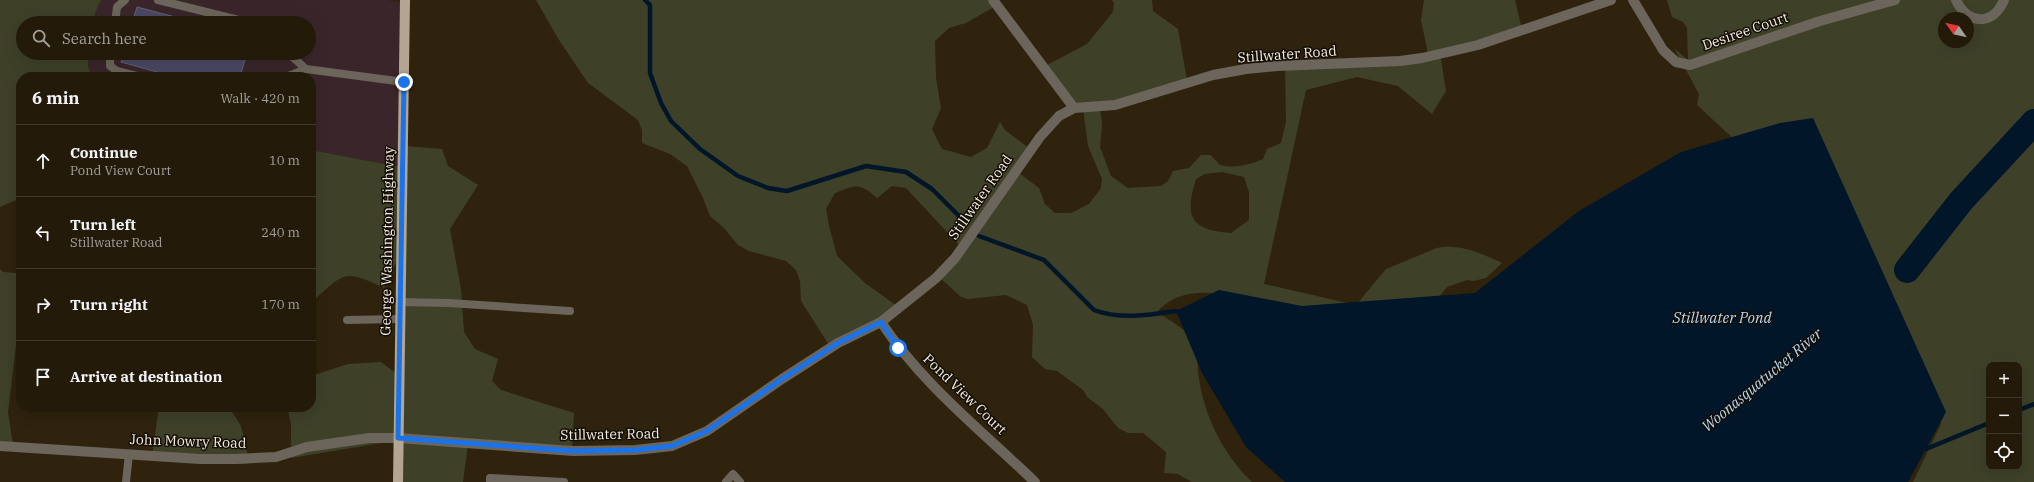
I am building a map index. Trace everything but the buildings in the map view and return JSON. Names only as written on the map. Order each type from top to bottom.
[{"type":"main road","name":"George Washington Highway","points":[[398,482],[405,0]]},
{"type":"street","points":[[993,0],[1074,108]]},
{"type":"street","name":"Stillwater Road","points":[[398,438],[573,451],[635,450],[672,446],[707,431],[782,379],[838,343],[881,322],[936,278],[955,258],[1040,137],[1059,116],[1074,108],[1115,105],[1213,75],[1246,69],[1277,66],[1400,61],[1422,58],[1478,45],[1611,0]]},
{"type":"street","name":"Desiree Court","points":[[1633,0],[1663,50],[1676,62],[1690,65],[1820,21],[1895,0]]},
{"type":"street","points":[[1956,0],[1966,15],[1984,20],[1993,17],[2000,10],[2004,0]]},
{"type":"street","name":"Pond View Court","points":[[881,322],[898,348],[935,388],[1035,482]]},
{"type":"street","name":"John Mowry Road","points":[[0,446],[200,459],[236,459],[276,456],[307,447],[369,438],[398,438]]},
{"type":"lane","points":[[116,16],[117,7],[125,0]]},
{"type":"lane","points":[[158,0],[223,16]]},
{"type":"lane","points":[[110,60],[110,66],[121,72]]},
{"type":"lane","points":[[296,60],[306,69]]},
{"type":"lane","points":[[298,72],[306,69],[404,82]]},
{"type":"lane","points":[[400,302],[449,303],[570,312]]},
{"type":"lane","points":[[346,320],[400,319]]},
{"type":"lane","points":[[126,482],[129,454]]},
{"type":"lane","points":[[726,482],[733,474],[740,482]]},
{"type":"lane","points":[[490,482],[490,478],[564,482]]},
{"type":"shaded area","points":[[101,0],[388,0],[406,4],[400,165],[390,168],[390,165],[316,151],[316,72],[90,72],[87,66],[88,60],[316,60],[316,16],[95,16]]},
{"type":"green space","points":[[0,0],[101,0],[95,16],[16,16],[16,60],[88,60],[90,72],[16,72],[16,200],[0,207]]},
{"type":"green space","points":[[536,0],[992,0],[994,7],[966,23],[949,28],[935,41],[936,78],[941,108],[932,129],[942,149],[971,157],[987,148],[1000,122],[1005,130],[1029,148],[1015,170],[1039,188],[1045,204],[1055,213],[1071,213],[1089,204],[1101,188],[1102,179],[1088,146],[1083,108],[1072,107],[1045,66],[1087,44],[1113,12],[1114,3],[1112,0],[1152,0],[1153,11],[1178,29],[1187,80],[1100,106],[1102,125],[1100,147],[1111,176],[1128,188],[1161,186],[1168,181],[1173,171],[1189,168],[1201,155],[1210,155],[1219,164],[1224,166],[1248,164],[1263,159],[1267,149],[1281,143],[1286,122],[1285,66],[1428,54],[1421,20],[1424,0],[1515,0],[1521,25],[1520,30],[1440,54],[1446,91],[1432,114],[1398,86],[1357,77],[1306,90],[1264,284],[1356,305],[1386,269],[1437,248],[1454,247],[1471,250],[1502,263],[1486,278],[1473,281],[1467,280],[1447,287],[1427,311],[1344,327],[1213,293],[1189,294],[1176,298],[1163,306],[1157,312],[1185,331],[1194,340],[1197,351],[1198,372],[1201,388],[1209,418],[1223,446],[1241,471],[1252,482],[1192,482],[1178,474],[1164,473],[1166,452],[1143,433],[1128,433],[1118,428],[1103,409],[1088,398],[1083,390],[1057,371],[1045,369],[1032,357],[1033,325],[1027,305],[1006,295],[968,299],[961,297],[937,275],[960,246],[906,188],[892,186],[877,198],[862,187],[857,186],[848,188],[835,193],[826,209],[837,256],[865,283],[897,306],[879,322],[829,345],[801,301],[800,281],[796,270],[786,261],[749,251],[738,245],[724,228],[710,216],[687,166],[670,154],[642,143],[642,130],[638,120],[588,83],[559,40]],"holes":[[[1222,172],[1244,177],[1249,192],[1249,220],[1231,233],[1207,229],[1199,225],[1194,220],[1191,212],[1191,203],[1192,192],[1196,179],[1205,174]]]},
{"type":"green space","points":[[1667,0],[2034,0],[2034,482],[1913,482],[1941,424],[1938,396],[1737,142],[1697,105],[1699,94],[1674,48],[1688,60],[1687,28],[1683,22],[1672,17]]},
{"type":"green space","points":[[405,146],[442,149],[448,166],[478,185],[450,229],[461,289],[464,332],[475,349],[498,359],[492,381],[501,390],[574,413],[572,449],[468,444],[463,482],[398,482],[399,440],[291,458],[291,424],[288,412],[316,412],[316,374],[348,364],[381,362],[401,377],[402,249],[384,288],[361,278],[346,276],[332,284],[316,298],[316,151],[390,165],[390,168],[400,165]]},
{"type":"green space","points":[[0,269],[3,272],[16,273],[16,345],[8,412],[14,451],[0,450]]},
{"type":"green space","points":[[158,412],[232,412],[241,426],[249,461],[247,464],[156,461],[152,456]]},
{"type":"water","name":"Stillwater Pond","points":[[1813,118],[1946,412],[1908,482],[1285,482],[1246,447],[1202,373],[1176,311],[1219,290],[1302,306],[1475,293],[1579,211],[1681,152],[1780,123]]},
{"type":"waterway","points":[[645,0],[650,5],[650,73],[661,103],[671,121],[700,149],[738,176],[768,188],[787,191],[866,166],[906,172],[932,189],[965,222]]},
{"type":"waterway","name":"Woonasquatucket River","points":[[1907,270],[1961,201],[2034,122]]},
{"type":"waterway","points":[[979,236],[1044,260],[1094,310],[1125,316],[1176,311],[1181,313]]},
{"type":"waterway","points":[[2022,409],[2034,404]]},
{"type":"waterway","points":[[1921,447],[1926,449],[1986,424]]},
{"type":"route","points":[[404,82],[398,438],[573,451],[635,450],[672,446],[707,431],[782,379],[838,343],[881,322],[898,348]]}]
